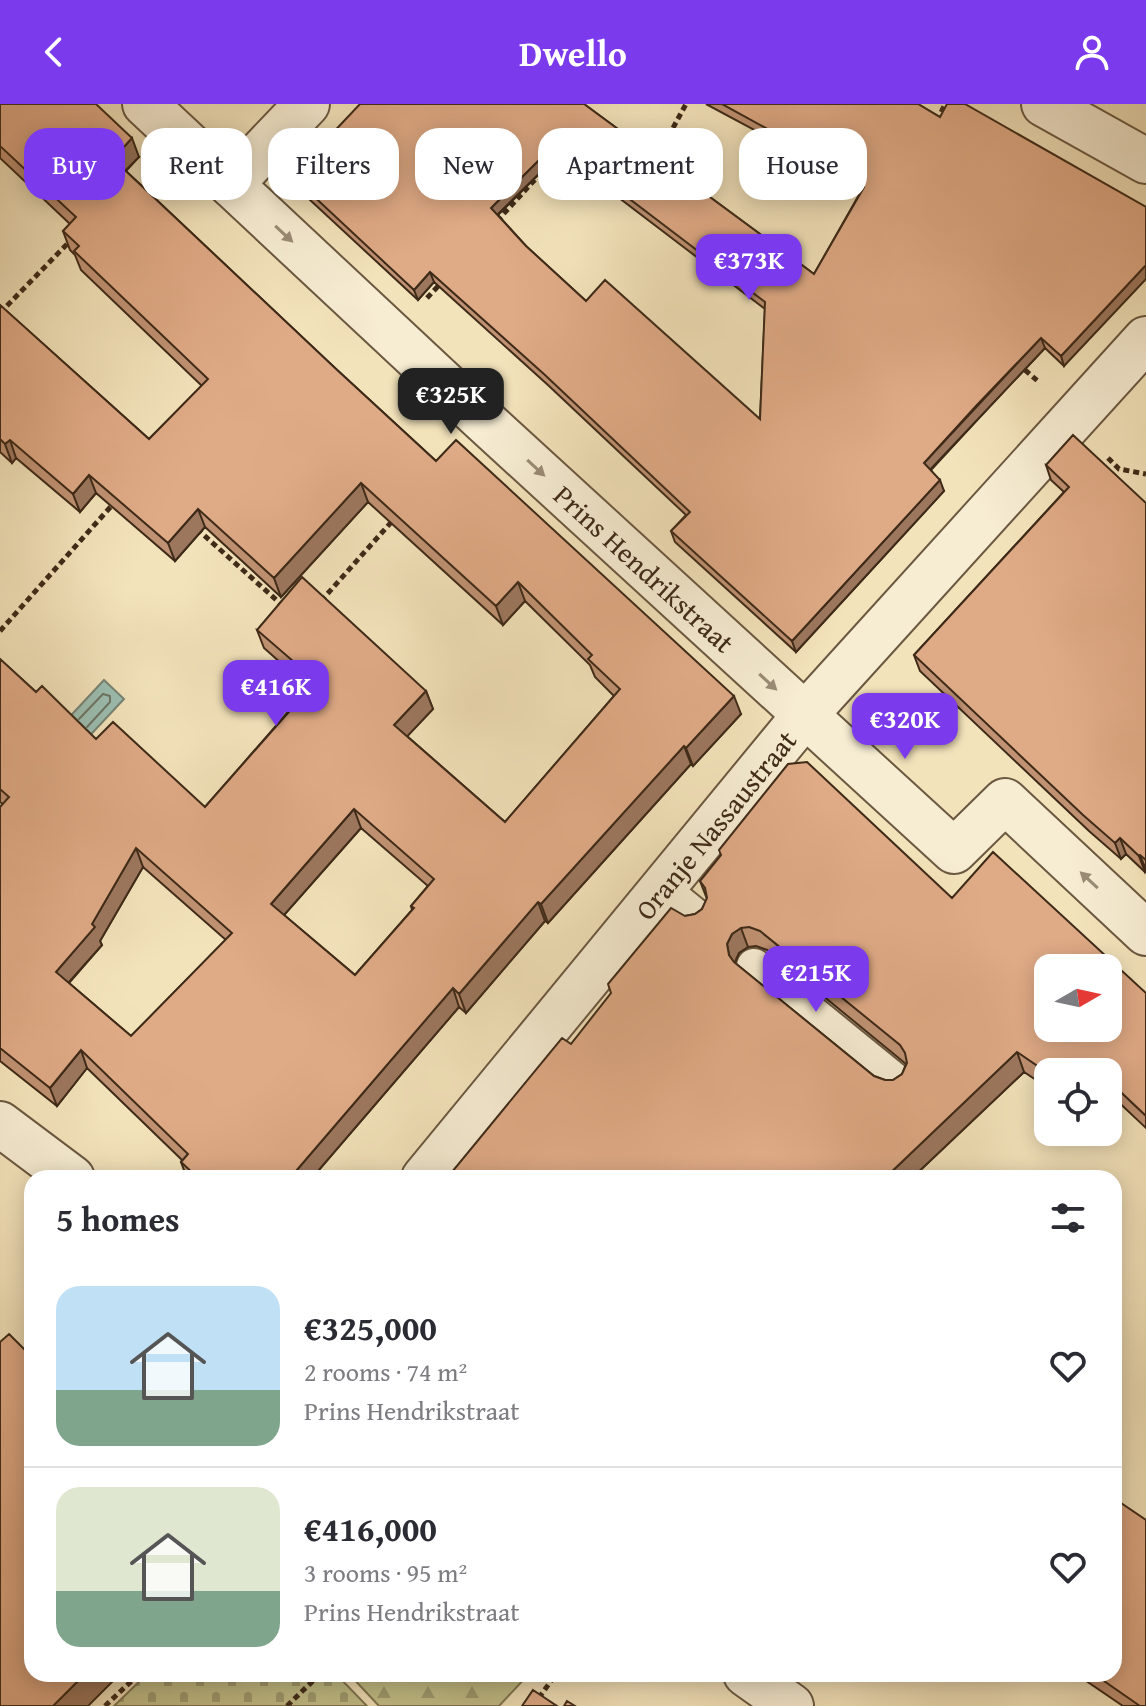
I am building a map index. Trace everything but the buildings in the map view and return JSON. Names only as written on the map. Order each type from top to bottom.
[{"type":"street","name":"Prins Hendrikstraat","points":[[145,104],[171,128]]},
{"type":"street","points":[[252,162],[307,104]]},
{"type":"street","points":[[1044,104],[1146,161]]},
{"type":"street","name":"Prins Hendrikstraat","points":[[248,200],[804,716],[954,851],[1005,801],[1146,933]]},
{"type":"street","name":"Oranje Nassaustraat","points":[[431,1170],[678,902],[804,716],[1146,339]]},
{"type":"street","points":[[0,1124],[61,1170]]},
{"type":"street","points":[[757,1682],[791,1706]]},
{"type":"lane","points":[[754,966],[894,1080]]},
{"type":"path","points":[[673,128],[686,104]]},
{"type":"path","points":[[936,123],[945,104]]},
{"type":"path","points":[[490,229],[538,177]]},
{"type":"path","points":[[506,200],[512,205]]},
{"type":"path","points":[[0,313],[77,234]]},
{"type":"path","points":[[393,335],[447,276]]},
{"type":"path","points":[[0,631],[121,495]]},
{"type":"path","points":[[312,612],[402,510]]},
{"type":"path","points":[[186,519],[290,613]]},
{"type":"path","points":[[105,1706],[130,1682]]},
{"type":"path","points":[[287,1706],[312,1682]]},
{"type":"path","points":[[533,1706],[550,1682]]},
{"type":"green space","points":[[139,1682],[344,1682],[367,1706],[114,1706]]},
{"type":"green space","points":[[356,1682],[522,1682],[499,1706],[379,1706]]},
{"type":"water","points":[[104,680],[124,699],[81,745],[61,726]]}]
